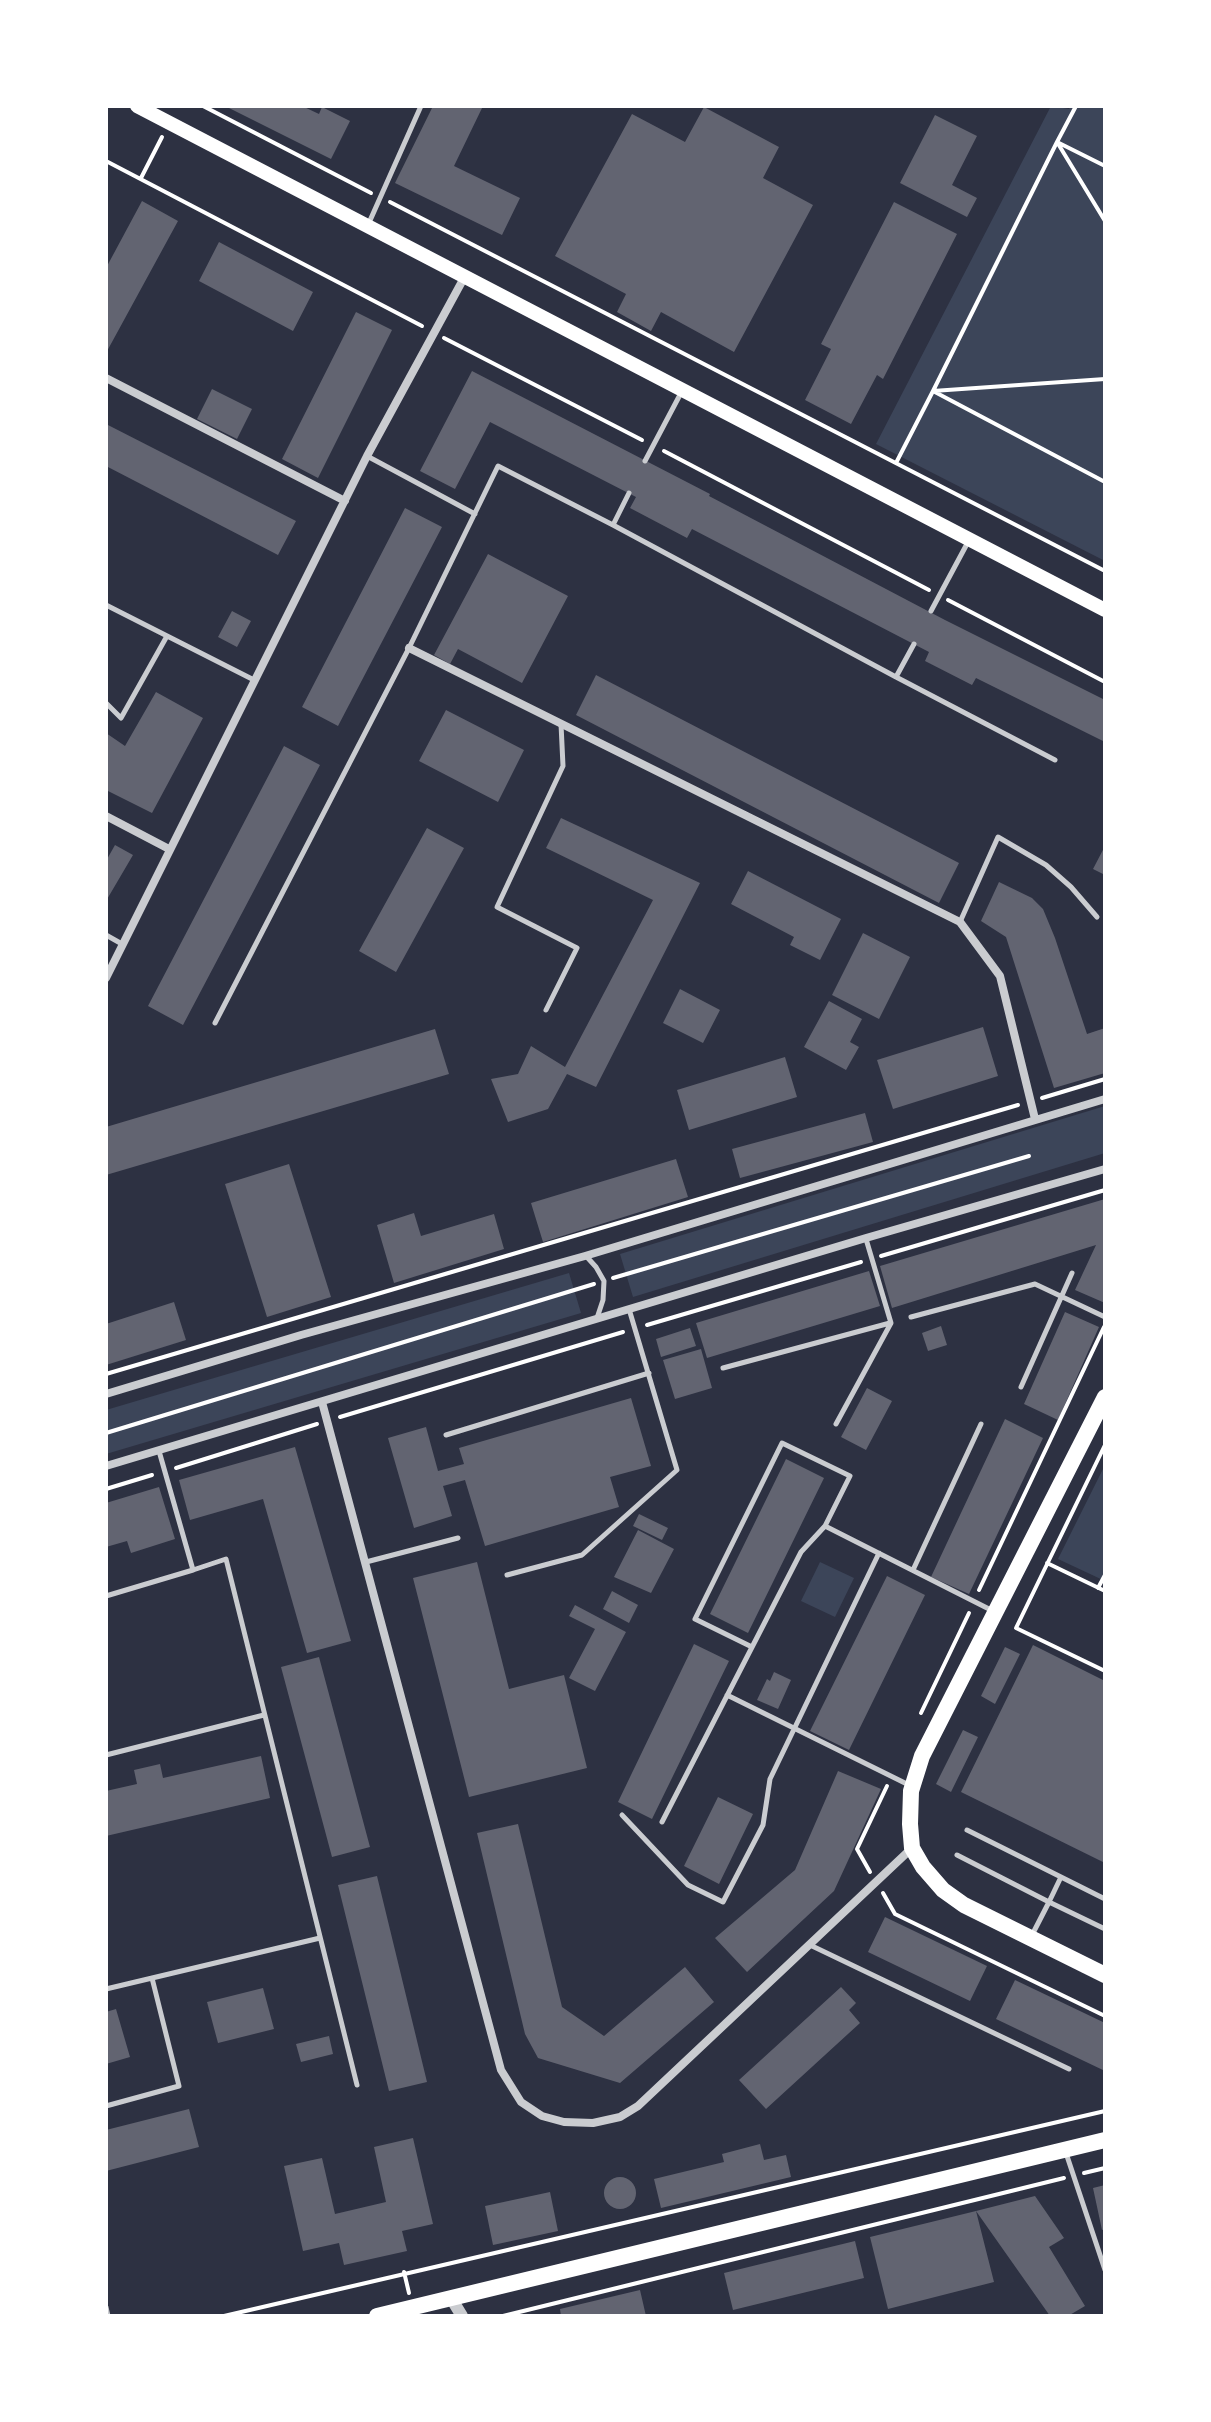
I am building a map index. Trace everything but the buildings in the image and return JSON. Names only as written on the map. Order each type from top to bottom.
[{"type":"main road","points":[[139,108],[1105,610]]},
{"type":"main road","points":[[1105,1397],[922,1756],[910,1824],[912,1848],[923,1867],[943,1890],[964,1905],[1105,1975]]},
{"type":"main road","points":[[377,2316],[1105,2140]]},
{"type":"street","points":[[106,978],[367,456],[465,276]]},
{"type":"street","points":[[106,378],[345,501]]},
{"type":"street","points":[[409,648],[960,922],[1000,976],[1035,1119]]},
{"type":"street","points":[[106,816],[169,849]]},
{"type":"street","points":[[106,1394],[301,1335],[585,1256],[1105,1099]]},
{"type":"street","points":[[106,1466],[1105,1169]]},
{"type":"street","points":[[322,1402],[501,2070],[521,2102],[542,2116],[564,2122],[593,2123],[620,2117],[638,2106],[912,1848]]},
{"type":"street","points":[[451,2298],[462,2316]]},
{"type":"lane","points":[[368,225],[421,106]]},
{"type":"lane","points":[[645,461],[682,390]]},
{"type":"lane","points":[[367,456],[475,514]]},
{"type":"lane","points":[[215,1023],[409,648],[498,466],[1055,760]]},
{"type":"lane","points":[[613,525],[629,493]]},
{"type":"lane","points":[[931,611],[969,539]]},
{"type":"lane","points":[[106,605],[254,680]]},
{"type":"lane","points":[[106,703],[121,718],[167,636]]},
{"type":"lane","points":[[896,677],[914,644]]},
{"type":"lane","points":[[546,1010],[577,948],[497,907],[563,766],[561,723]]},
{"type":"lane","points":[[960,922],[998,837],[1046,865],[1071,887],[1097,917]]},
{"type":"lane","points":[[106,935],[123,945]]},
{"type":"lane","points":[[836,1424],[891,1323],[866,1238]]},
{"type":"lane","points":[[585,1256],[604,1281],[603,1300],[597,1318]]},
{"type":"lane","points":[[1021,1387],[1072,1273]]},
{"type":"lane","points":[[911,1317],[1035,1284],[1105,1317]]},
{"type":"lane","points":[[507,1575],[582,1555],[677,1470],[629,1309]]},
{"type":"lane","points":[[723,1368],[891,1323]]},
{"type":"lane","points":[[446,1435],[649,1373]]},
{"type":"lane","points":[[913,1570],[981,1424]]},
{"type":"lane","points":[[662,1822],[801,1552],[825,1526],[850,1476],[782,1443],[695,1619],[752,1647]]},
{"type":"lane","points":[[159,1451],[193,1570]]},
{"type":"lane","points":[[825,1526],[996,1612]]},
{"type":"lane","points":[[365,1562],[458,1538]]},
{"type":"lane","points":[[622,1815],[688,1885],[723,1902],[763,1825],[770,1779],[879,1553]]},
{"type":"lane","points":[[106,1596],[226,1559],[357,2085]]},
{"type":"lane","points":[[727,1695],[916,1788]]},
{"type":"lane","points":[[106,1755],[264,1715]]},
{"type":"lane","points":[[967,1830],[1105,1899]]},
{"type":"lane","points":[[957,1855],[1105,1929]]},
{"type":"lane","points":[[1030,1938],[1061,1877]]},
{"type":"lane","points":[[106,1989],[320,1938]]},
{"type":"lane","points":[[810,1945],[1069,2069]]},
{"type":"lane","points":[[106,2106],[179,2086],[152,1978]]},
{"type":"lane","points":[[1065,2150],[1105,2270]]},
{"type":"lane","points":[[106,2307],[108,2316]]},
{"type":"path","points":[[203,106],[1105,571]]},
{"type":"path","points":[[896,463],[1076,106]]},
{"type":"path","points":[[141,178],[169,122]]},
{"type":"path","points":[[1057,142],[1105,166]]},
{"type":"path","points":[[1057,142],[1105,221]]},
{"type":"path","points":[[106,161],[1105,682]]},
{"type":"path","points":[[933,391],[1105,379]]},
{"type":"path","points":[[933,391],[1105,482]]},
{"type":"path","points":[[106,1374],[1105,1079]]},
{"type":"path","points":[[106,1433],[604,1281],[1029,1156]]},
{"type":"path","points":[[106,1489],[1105,1190]]},
{"type":"path","points":[[1105,1445],[1016,1628],[1105,1671]]},
{"type":"path","points":[[1047,1563],[1105,1591]]},
{"type":"path","points":[[1098,1588],[1105,1575]]},
{"type":"path","points":[[895,1914],[1105,2016]]},
{"type":"path","points":[[224,2316],[535,2241],[1105,2111]]},
{"type":"path","points":[[503,2316],[1105,2168]]},
{"type":"shaded area","points":[[1051,106],[1069,109],[1071,106],[1105,106],[1105,561],[876,444]]},
{"type":"shaded area","points":[[1105,1106],[1105,1153],[633,1297],[620,1254]]},
{"type":"shaded area","points":[[569,1273],[581,1313],[106,1454],[106,1410]]},
{"type":"shaded area","points":[[1105,1465],[1105,1581],[1058,1559]]},
{"type":"shaded area","points":[[820,1562],[854,1578],[835,1617],[801,1601]]}]
